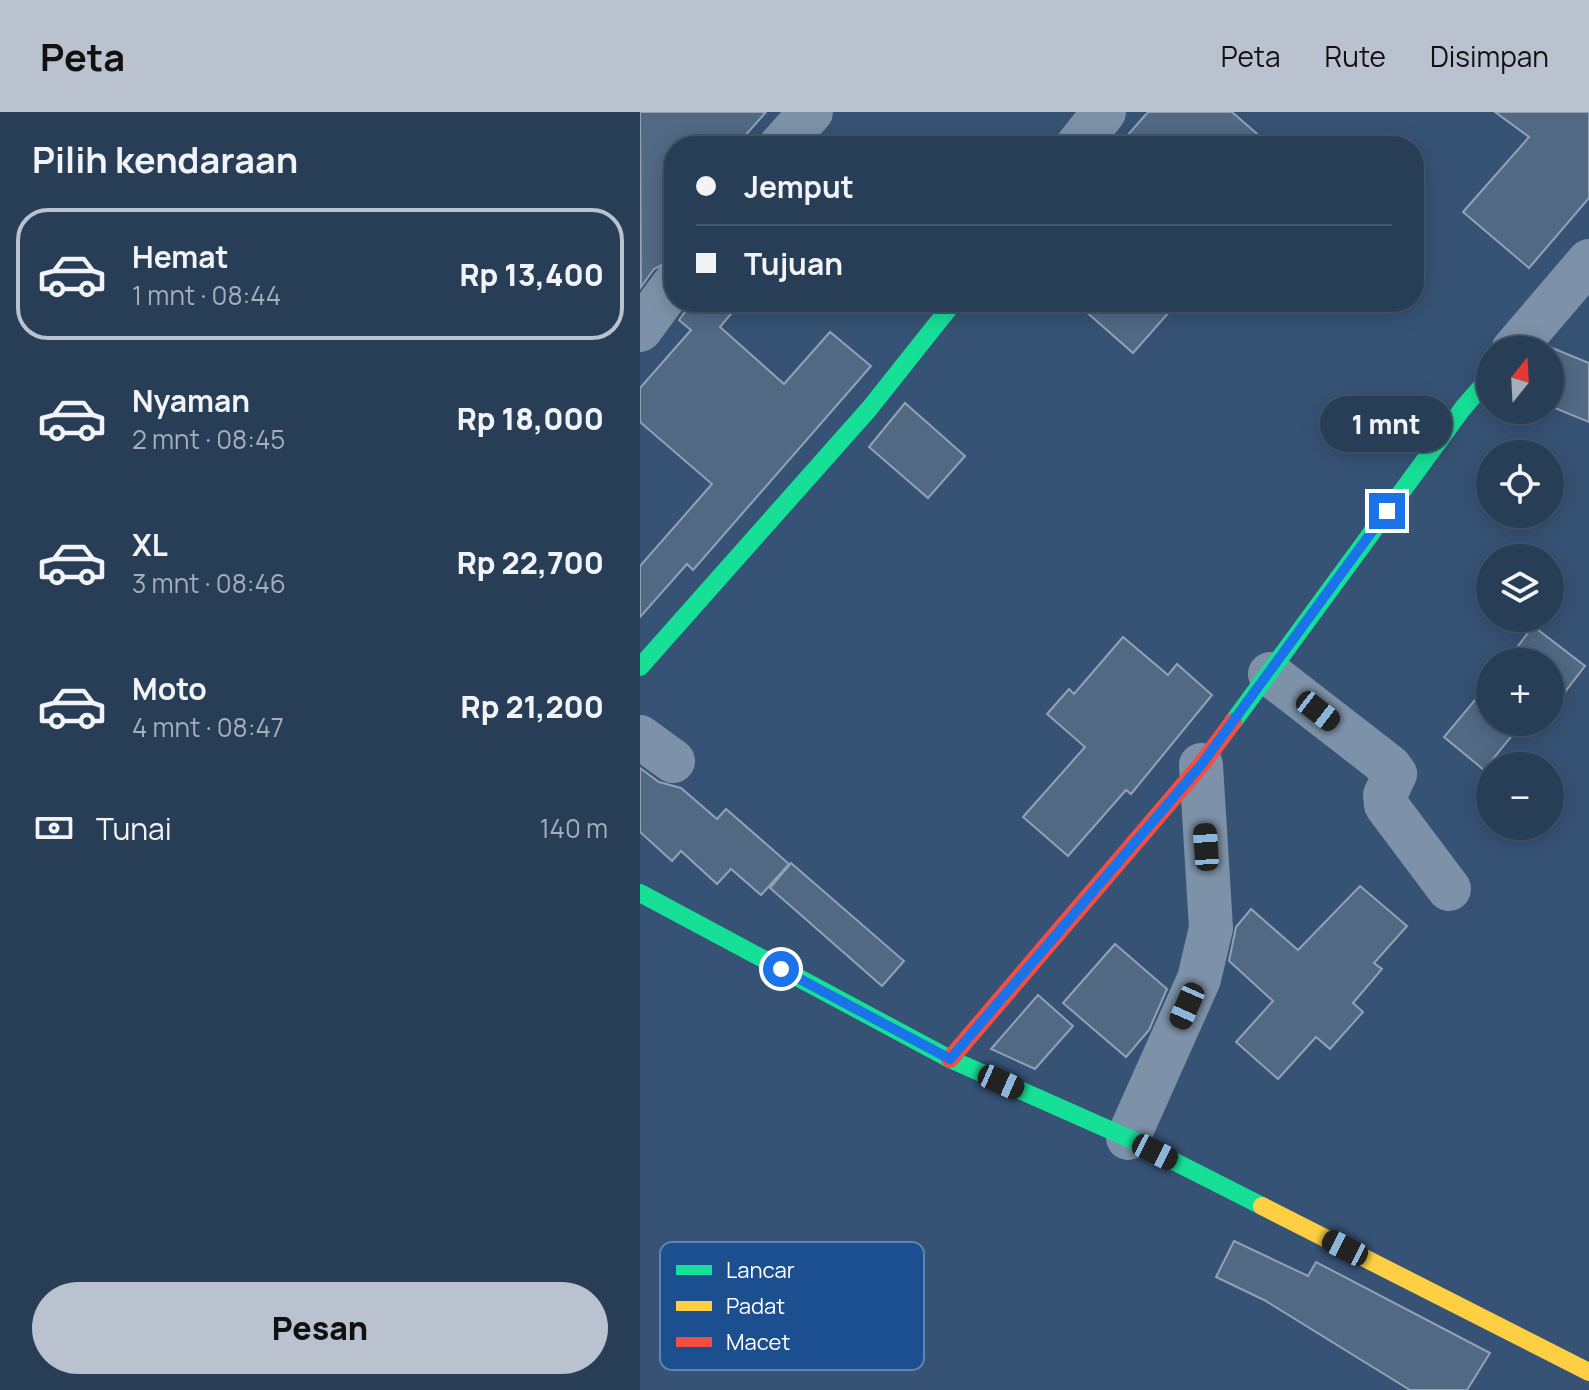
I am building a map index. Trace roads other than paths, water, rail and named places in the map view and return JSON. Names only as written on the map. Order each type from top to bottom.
[{"type":"street","points":[[789,136],[811,112]]},
{"type":"street","points":[[1085,136],[1104,112]]},
{"type":"street","points":[[1525,336],[1589,261]]},
{"type":"street","points":[[640,330],[664,298]]},
{"type":"street","points":[[640,667],[869,409],[946,312]]},
{"type":"street","points":[[950,1059],[1201,765],[1476,396]]},
{"type":"street","points":[[1270,674],[1390,767],[1395,774],[1385,795],[1386,805],[1449,889]]},
{"type":"street","points":[[1128,1138],[1199,979],[1211,928],[1201,765]]},
{"type":"street","points":[[640,893],[950,1059],[1128,1138],[1589,1372]]}]
